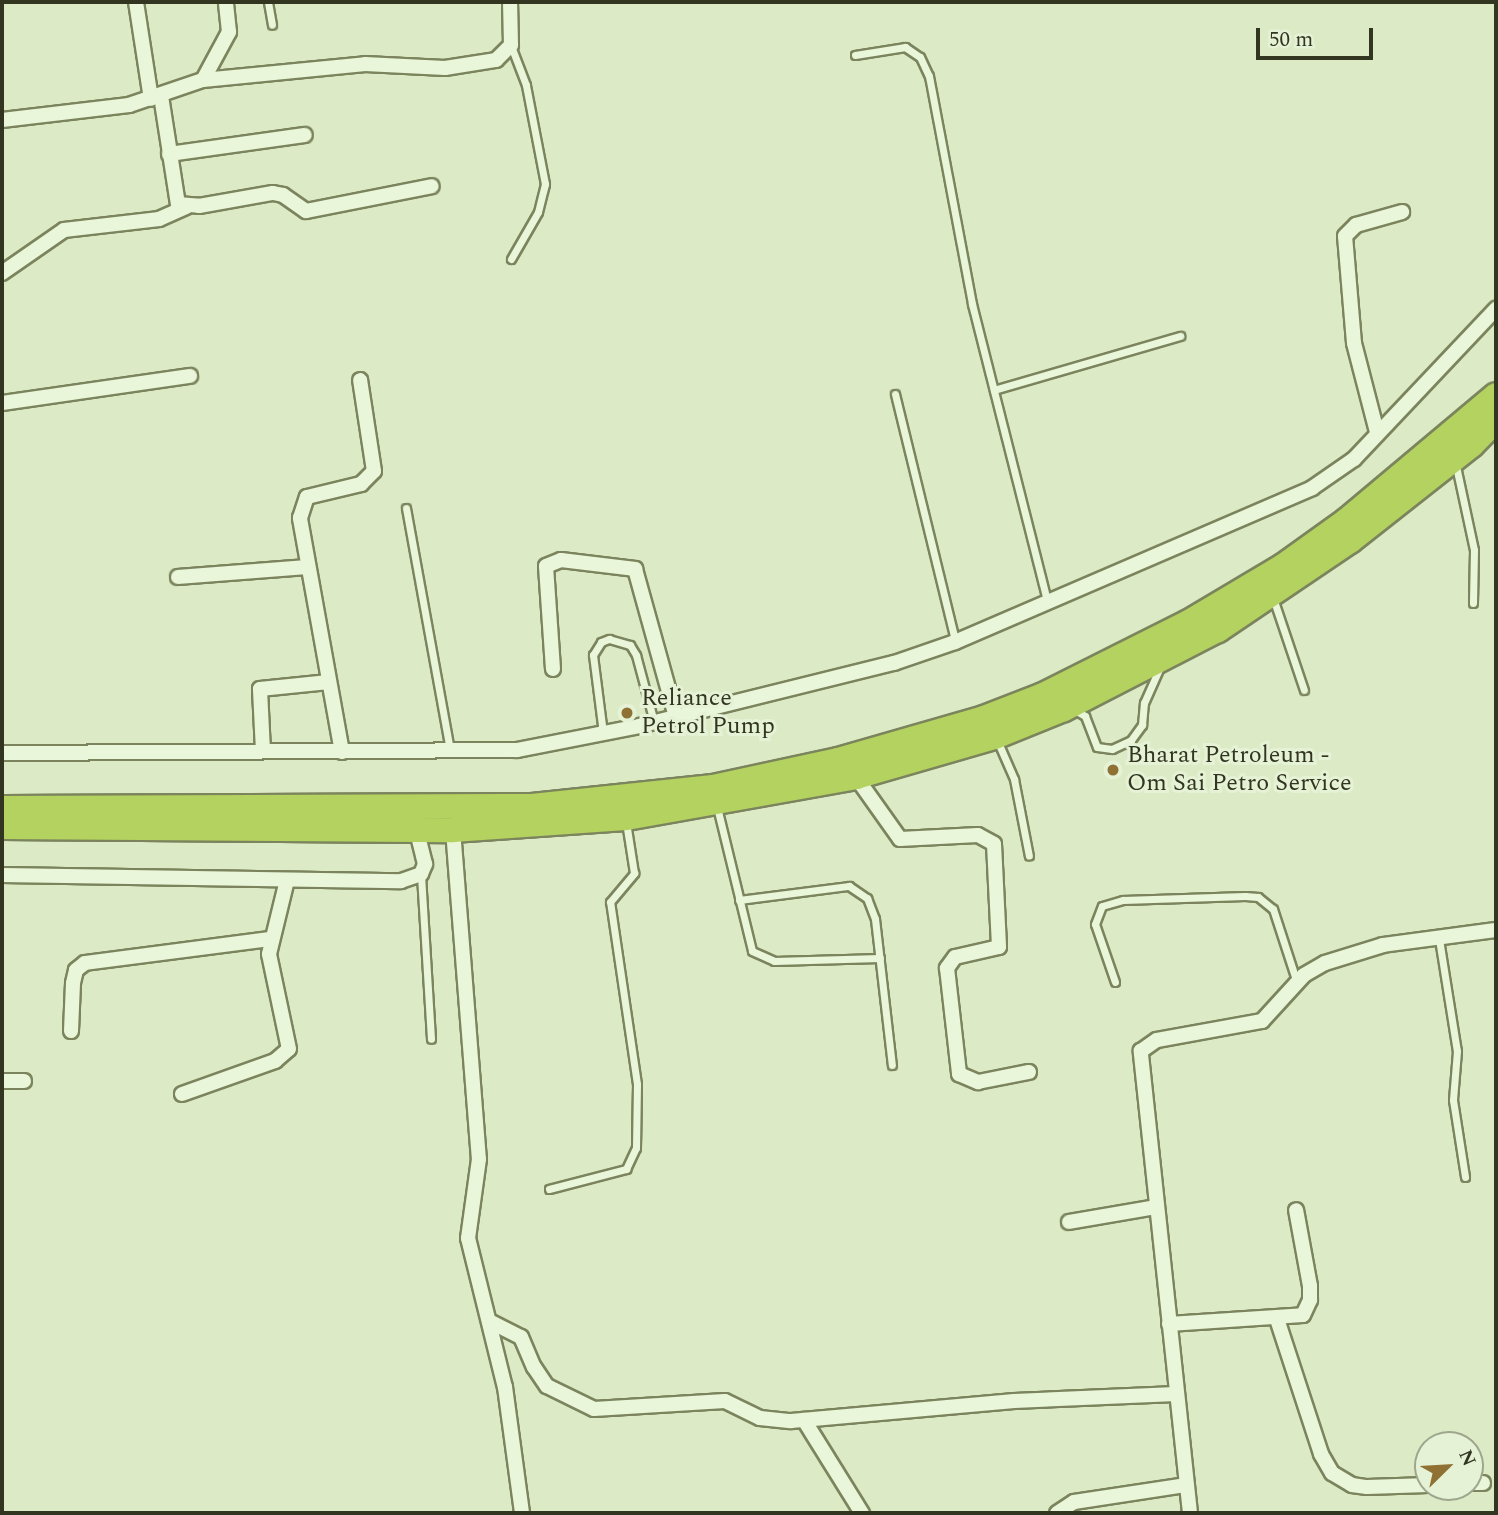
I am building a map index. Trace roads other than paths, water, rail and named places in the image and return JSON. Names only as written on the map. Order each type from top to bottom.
[{"type":"highway","points":[[2,808],[532,806],[713,787],[838,760],[984,718],[1043,695],[1187,622],[1283,566],[1347,520],[1496,395]]},
{"type":"highway","points":[[2,827],[453,830],[626,818],[856,777],[995,737],[1070,707],[1163,660],[1273,597],[1474,449],[1496,420]]},
{"type":"street","points":[[136,2],[169,154],[174,195],[178,204],[186,207]]},
{"type":"street","points":[[203,80],[229,32],[226,2]]},
{"type":"street","points":[[2,120],[156,97],[203,80],[365,64],[445,68],[496,60],[510,45],[510,2]]},
{"type":"street","points":[[169,154],[305,135]]},
{"type":"street","points":[[2,273],[64,230],[159,219],[186,207],[273,193],[306,211],[432,187]]},
{"type":"street","points":[[1377,432],[1354,343],[1345,236],[1356,225],[1402,212]]},
{"type":"street","points":[[2,753],[517,750],[603,734],[894,663],[955,642],[1312,488],[1354,459],[1496,309]]},
{"type":"street","points":[[2,403],[190,376]]},
{"type":"street","points":[[342,752],[300,518],[307,497],[362,484],[374,471],[359,380]]},
{"type":"street","points":[[553,669],[546,566],[561,560],[635,569],[676,717]]},
{"type":"street","points":[[178,577],[307,567]]},
{"type":"street","points":[[263,751],[260,689],[328,682]]},
{"type":"street","points":[[856,777],[900,839],[978,835],[994,844],[999,947],[955,957],[947,968],[959,1074],[978,1082],[1029,1072]]},
{"type":"street","points":[[2,875],[401,881],[421,874],[425,864],[416,828]]},
{"type":"street","points":[[453,830],[480,1160],[468,1238],[505,1387],[522,1513]]},
{"type":"street","points":[[182,1094],[275,1062],[289,1049],[270,969],[270,939],[286,880]]},
{"type":"street","points":[[1190,1513],[1141,1051],[1157,1040],[1262,1021],[1315,967],[1373,948],[1496,930]]},
{"type":"street","points":[[71,1031],[73,983],[76,970],[85,963],[270,939]]},
{"type":"street","points":[[2,1081],[24,1081]]},
{"type":"street","points":[[1069,1222],[1156,1207]]},
{"type":"street","points":[[1169,1324],[1277,1319],[1303,1315],[1310,1300],[1296,1210]]},
{"type":"street","points":[[1277,1319],[1321,1454],[1332,1473],[1352,1485],[1414,1485]]},
{"type":"street","points":[[489,1321],[521,1337],[547,1386],[594,1409],[725,1401],[760,1418],[804,1420],[988,1403],[1177,1394]]},
{"type":"street","points":[[804,1420],[862,1513]]},
{"type":"street","points":[[1057,1513],[1074,1502],[1187,1485]]},
{"type":"lane","points":[[268,2],[272,25]]},
{"type":"lane","points":[[510,45],[526,85],[545,184],[538,212],[511,259]]},
{"type":"lane","points":[[855,55],[905,47],[920,57],[929,76],[972,304],[1047,601]]},
{"type":"lane","points":[[994,390],[1180,336]]},
{"type":"lane","points":[[895,394],[955,642]]},
{"type":"lane","points":[[1473,603],[1474,449]]},
{"type":"lane","points":[[406,508],[451,752]]},
{"type":"lane","points":[[1273,597],[1304,690]]},
{"type":"lane","points":[[603,734],[593,655],[601,642],[609,639],[630,645],[636,656],[654,722]]},
{"type":"lane","points":[[1070,707],[1085,716],[1097,747],[1112,749],[1131,740],[1142,725],[1144,703],[1163,660]]},
{"type":"lane","points":[[995,737],[1014,779],[1029,856]]},
{"type":"lane","points":[[716,803],[748,942],[760,957],[880,958]]},
{"type":"lane","points":[[549,1189],[626,1169],[636,1148],[637,1084],[610,902],[635,873],[626,818]]},
{"type":"lane","points":[[421,874],[431,1039]]},
{"type":"lane","points":[[738,900],[838,887],[859,889],[872,907],[892,1065]]},
{"type":"lane","points":[[1115,982],[1095,924],[1102,906],[1123,900],[1245,896],[1258,897],[1273,909],[1297,984]]},
{"type":"lane","points":[[1439,939],[1457,1051],[1453,1100],[1465,1177]]},
{"type":"place","name":"Reliance Petrol Pump","points":[[627,713]]},
{"type":"place","name":"Bharat Petroleum - Om Sai Petro Service","points":[[1113,770]]}]
